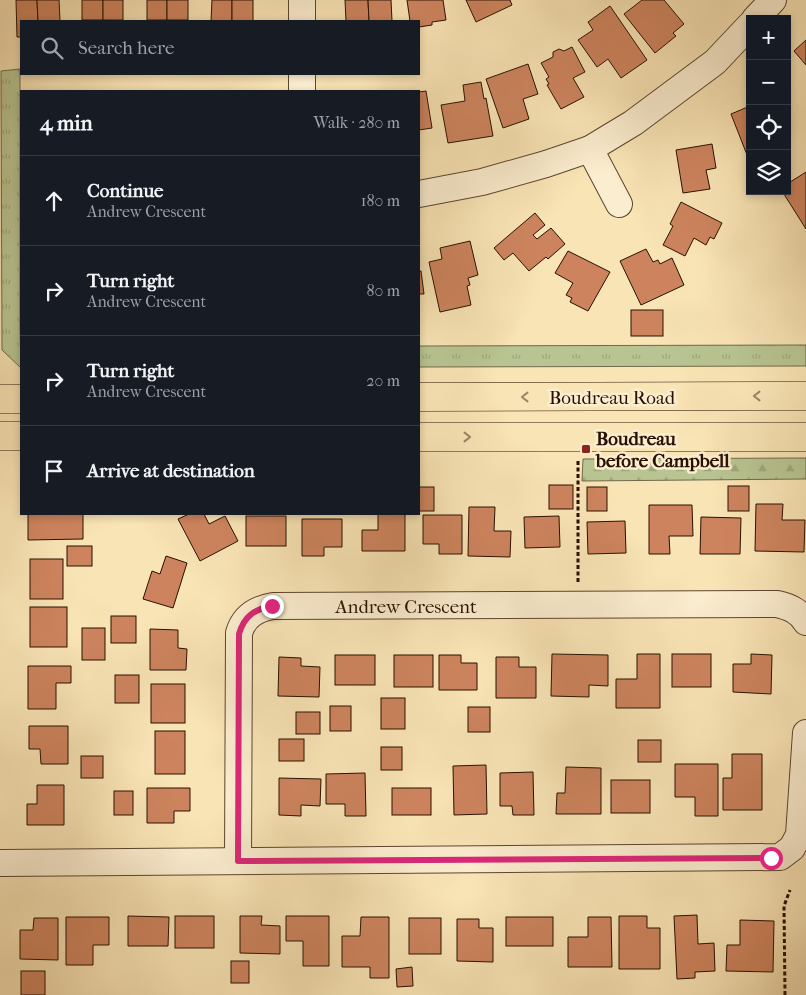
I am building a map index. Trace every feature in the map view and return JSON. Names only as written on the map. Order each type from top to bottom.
[{"type":"main road","name":"Boudreau Road","points":[[420,397],[806,396]]},
{"type":"main road","points":[[0,399],[20,399]]},
{"type":"main road","points":[[0,436],[20,436]]},
{"type":"main road","points":[[420,437],[806,438]]},
{"type":"street","points":[[302,0],[302,20]]},
{"type":"street","points":[[759,15],[773,0]]},
{"type":"street","points":[[420,194],[482,182],[590,149],[633,123],[715,62],[746,29]]},
{"type":"street","points":[[302,75],[302,90]]},
{"type":"street","points":[[590,149],[619,204]]},
{"type":"street","name":"Andrew Crescent","points":[[238,861],[238,645],[242,626],[253,612],[262,608],[272,606],[777,604],[792,608],[806,622]]},
{"type":"street","points":[[0,863],[780,857],[792,848],[799,835],[806,733]]},
{"type":"path","points":[[578,455],[578,606]]},
{"type":"path","points":[[784,995],[784,906],[790,890]]},
{"type":"green space","points":[[20,69],[20,367],[2,350],[1,71]]},
{"type":"green space","points":[[806,345],[806,366],[420,367],[420,346]]},
{"type":"green space","points":[[806,458],[806,479],[582,481],[583,459]]},
{"type":"building","points":[[16,0],[37,0],[38,20],[20,20],[20,37],[17,37]]},
{"type":"building","points":[[37,0],[59,0],[60,20],[38,20]]},
{"type":"building","points":[[82,0],[103,0],[103,20],[82,20]]},
{"type":"building","points":[[103,0],[123,0],[123,20],[103,20]]},
{"type":"building","points":[[147,0],[167,0],[167,20],[147,20]]},
{"type":"building","points":[[167,0],[188,0],[188,20],[167,20]]},
{"type":"building","points":[[212,0],[232,0],[232,20],[211,20]]},
{"type":"building","points":[[232,0],[253,0],[253,20],[232,20]]},
{"type":"building","points":[[345,0],[368,0],[369,20],[346,20]]},
{"type":"building","points":[[368,0],[391,0],[392,20],[369,20]]},
{"type":"building","points":[[407,0],[443,0],[446,20],[432,22],[432,25],[420,27],[420,20],[410,20]]},
{"type":"building","points":[[466,0],[510,0],[512,5],[476,22]]},
{"type":"building","points":[[642,0],[664,0],[684,24],[673,33],[676,36],[655,53],[624,14]]},
{"type":"building","points":[[610,6],[647,60],[621,78],[608,59],[597,67],[578,40],[593,30],[588,22]]},
{"type":"building","points":[[806,40],[806,65],[794,51]]},
{"type":"building","points":[[572,47],[585,72],[573,78],[584,97],[561,109],[547,85],[549,84],[546,79],[549,77],[541,63],[553,57],[553,52],[559,49],[564,51]]},
{"type":"building","points":[[528,64],[538,94],[523,99],[529,119],[503,128],[486,79]]},
{"type":"building","points":[[481,82],[493,136],[448,143],[441,105],[465,101],[463,85]]},
{"type":"building","points":[[426,91],[432,128],[420,130],[420,92]]},
{"type":"building","points":[[746,108],[746,152],[731,114]]},
{"type":"building","points":[[712,144],[716,168],[706,170],[710,189],[683,193],[676,150]]},
{"type":"building","points":[[806,172],[806,229],[785,195],[791,195],[791,181]]},
{"type":"building","points":[[681,202],[722,223],[714,239],[710,237],[706,245],[694,238],[685,256],[663,245],[673,226],[670,224]]},
{"type":"building","points":[[535,213],[545,225],[533,235],[537,239],[551,228],[565,244],[548,259],[546,257],[529,271],[513,253],[504,260],[494,248]]},
{"type":"building","points":[[470,241],[478,275],[468,278],[470,285],[467,286],[471,305],[440,312],[429,262],[442,259],[440,248]]},
{"type":"building","points":[[646,249],[653,262],[658,260],[660,264],[672,258],[684,285],[641,305],[620,261]]},
{"type":"building","points":[[568,251],[610,272],[588,311],[570,302],[572,298],[566,295],[573,283],[555,273]]},
{"type":"building","points":[[420,271],[421,271],[424,294],[420,294]]},
{"type":"building","points":[[631,310],[663,310],[663,336],[631,336]]},
{"type":"building","points":[[549,485],[573,485],[573,509],[549,509]]},
{"type":"building","points":[[728,486],[749,486],[749,511],[728,511]]},
{"type":"building","points":[[420,487],[434,487],[434,511],[420,511]]},
{"type":"building","points":[[587,487],[607,487],[607,511],[587,511]]},
{"type":"building","points":[[756,504],[783,504],[782,520],[805,520],[804,552],[755,551]]},
{"type":"building","points":[[649,505],[692,505],[693,536],[669,536],[670,554],[649,554]]},
{"type":"building","points":[[469,507],[495,507],[494,531],[511,531],[510,557],[468,556]]},
{"type":"building","points":[[28,515],[83,515],[83,539],[28,540]]},
{"type":"building","points":[[187,515],[204,515],[209,524],[225,516],[238,541],[200,561],[178,519]]},
{"type":"building","points":[[378,515],[405,515],[405,551],[362,551],[362,530],[378,530]]},
{"type":"building","points":[[423,515],[462,515],[462,554],[439,554],[439,544],[423,544]]},
{"type":"building","points":[[246,516],[286,516],[286,546],[246,546]]},
{"type":"building","points":[[559,516],[560,547],[525,548],[524,517]]},
{"type":"building","points":[[701,517],[741,518],[740,554],[700,554]]},
{"type":"building","points":[[302,519],[342,519],[342,547],[324,547],[324,556],[302,556]]},
{"type":"building","points":[[625,521],[626,553],[588,554],[587,522]]},
{"type":"building","points":[[67,546],[92,546],[92,566],[67,566]]},
{"type":"building","points":[[166,556],[187,563],[173,608],[143,599],[152,571],[160,574]]},
{"type":"building","points":[[30,559],[63,559],[63,599],[30,599]]},
{"type":"building","points":[[30,607],[67,607],[67,647],[30,647]]},
{"type":"building","points":[[111,616],[136,616],[136,643],[111,643]]},
{"type":"building","points":[[82,628],[105,628],[105,660],[82,660]]},
{"type":"building","points":[[150,629],[178,630],[178,648],[187,649],[186,670],[150,670]]},
{"type":"building","points":[[552,654],[608,655],[608,686],[589,685],[589,697],[551,696]]},
{"type":"building","points":[[637,654],[660,654],[660,708],[616,708],[616,679],[637,679]]},
{"type":"building","points":[[672,654],[711,654],[711,687],[672,687]]},
{"type":"building","points":[[751,654],[772,655],[771,694],[733,692],[733,664],[751,664]]},
{"type":"building","points":[[335,655],[375,655],[375,685],[335,685]]},
{"type":"building","points":[[394,655],[433,655],[433,687],[394,687]]},
{"type":"building","points":[[439,655],[461,655],[461,663],[477,663],[477,690],[439,690]]},
{"type":"building","points":[[279,657],[301,658],[301,666],[320,667],[319,697],[278,696]]},
{"type":"building","points":[[496,657],[519,657],[519,667],[536,667],[536,698],[496,698]]},
{"type":"building","points":[[28,666],[71,666],[71,683],[56,683],[56,709],[28,709]]},
{"type":"building","points":[[115,675],[139,675],[139,703],[115,703]]},
{"type":"building","points":[[151,684],[185,684],[185,723],[151,723]]},
{"type":"building","points":[[381,698],[405,698],[405,729],[381,729]]},
{"type":"building","points":[[330,706],[351,706],[351,731],[330,731]]},
{"type":"building","points":[[468,707],[490,707],[490,732],[468,732]]},
{"type":"building","points":[[296,712],[320,712],[320,734],[296,734]]},
{"type":"building","points":[[29,726],[68,726],[68,764],[41,764],[40,749],[29,749]]},
{"type":"building","points":[[155,731],[185,731],[185,774],[155,774]]},
{"type":"building","points":[[279,739],[304,739],[304,761],[279,761]]},
{"type":"building","points":[[638,740],[661,740],[661,762],[638,762]]},
{"type":"building","points":[[381,747],[402,747],[402,770],[381,770]]},
{"type":"building","points":[[732,754],[762,754],[762,810],[723,810],[723,778],[732,778]]},
{"type":"building","points":[[81,756],[103,756],[103,778],[81,778]]},
{"type":"building","points":[[675,764],[718,764],[718,816],[695,816],[695,797],[675,797]]},
{"type":"building","points":[[486,765],[487,814],[454,815],[453,766]]},
{"type":"building","points":[[566,767],[601,768],[601,814],[556,814],[557,793],[565,793]]},
{"type":"building","points":[[533,772],[534,815],[513,815],[512,806],[500,806],[500,773]]},
{"type":"building","points":[[365,773],[366,816],[345,816],[345,804],[326,804],[326,774]]},
{"type":"building","points":[[279,778],[321,779],[320,806],[301,805],[301,816],[279,815]]},
{"type":"building","points":[[611,780],[650,780],[650,813],[611,813]]},
{"type":"building","points":[[37,785],[64,785],[64,825],[27,825],[27,804],[37,804]]},
{"type":"building","points":[[147,788],[190,788],[190,811],[174,811],[174,823],[147,823]]},
{"type":"building","points":[[392,788],[431,788],[431,815],[392,815]]},
{"type":"building","points":[[114,791],[133,791],[133,815],[114,815]]},
{"type":"building","points":[[697,915],[698,944],[714,943],[715,971],[695,972],[695,978],[677,979],[674,916]]},
{"type":"building","points":[[128,916],[169,917],[168,946],[128,946]]},
{"type":"building","points":[[175,916],[214,916],[214,948],[175,948]]},
{"type":"building","points":[[240,916],[262,916],[261,925],[280,926],[280,954],[240,953]]},
{"type":"building","points":[[286,916],[329,916],[329,966],[303,966],[303,941],[286,941]]},
{"type":"building","points":[[619,916],[647,916],[647,928],[660,928],[660,969],[619,969]]},
{"type":"building","points":[[66,917],[109,917],[109,945],[93,945],[93,965],[66,965]]},
{"type":"building","points":[[361,917],[389,917],[389,978],[370,978],[370,967],[342,967],[342,936],[360,936]]},
{"type":"building","points":[[506,917],[553,917],[553,946],[506,946]]},
{"type":"building","points":[[588,917],[611,917],[612,967],[568,967],[568,937],[588,937]]},
{"type":"building","points":[[34,918],[58,918],[58,960],[20,959],[20,930],[33,930]]},
{"type":"building","points":[[409,918],[441,918],[441,954],[409,954]]},
{"type":"building","points":[[457,919],[479,919],[479,928],[493,928],[493,962],[457,961]]},
{"type":"building","points":[[740,920],[774,921],[773,972],[726,971],[727,945],[740,945]]},
{"type":"building","points":[[231,961],[249,961],[249,983],[231,983]]},
{"type":"building","points":[[412,967],[413,986],[397,987],[396,969]]},
{"type":"building","points":[[21,971],[45,971],[45,995],[21,995]]},
{"type":"place","name":"Boudreau before Campbell","points":[[586,449]]},
{"type":"route","points":[[272,606],[253,612],[247,618],[239,634],[238,861],[771,858]]}]
